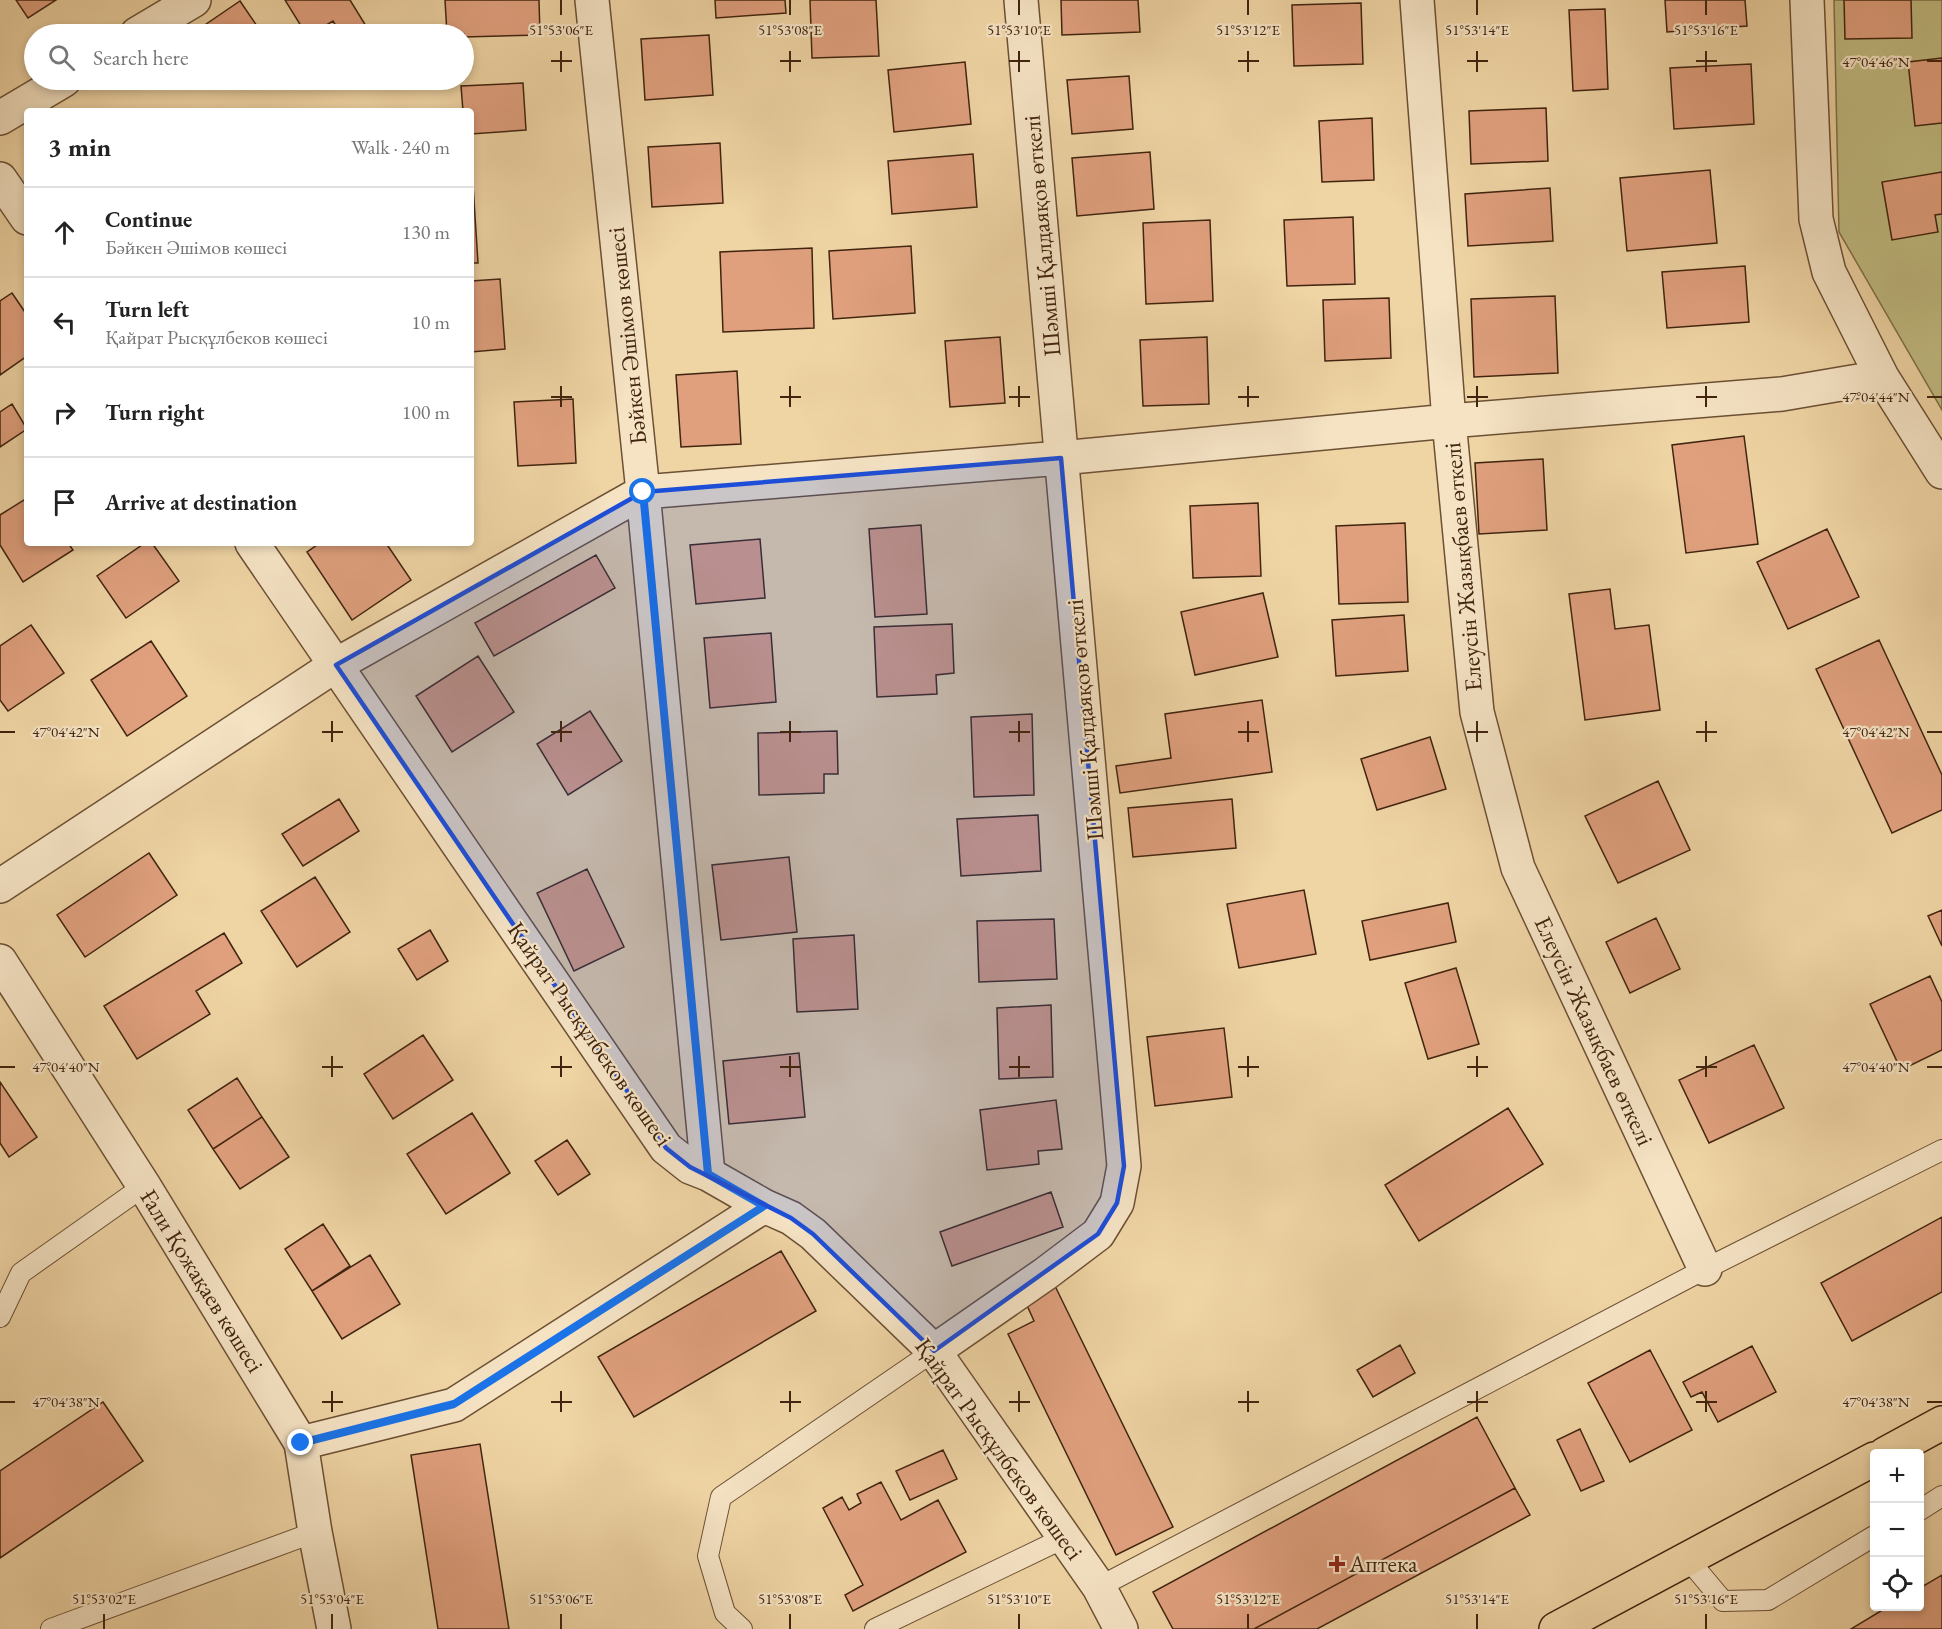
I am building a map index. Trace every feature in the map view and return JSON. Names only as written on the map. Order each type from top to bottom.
[{"type":"main road","points":[[1894,1449],[1942,1423]]},
{"type":"main road","points":[[1556,1629],[1870,1462]]},
{"type":"street","points":[[154,24],[194,0]]},
{"type":"street","name":"Бәйкен Әшімов көшесі","points":[[592,0],[643,492],[708,1174]]},
{"type":"street","name":"Шәмші Қалдаяқов өткелі","points":[[934,1352],[1098,1234],[1117,1203],[1124,1166],[1020,0]]},
{"type":"street","name":"Елеусін Жазықбаев өткелі","points":[[1417,0],[1449,421],[1477,712],[1518,868],[1705,1269]]},
{"type":"street","points":[[1807,0],[1816,219],[1829,272],[1882,377],[1942,472]]},
{"type":"street","points":[[0,118],[47,90]]},
{"type":"street","points":[[0,179],[24,214]]},
{"type":"street","points":[[0,886],[336,665],[643,492],[1061,458],[1449,421],[1782,394],[1882,377]]},
{"type":"street","name":"Қайрат Рысқұлбеков көшесі","points":[[254,546],[666,1148],[690,1167],[708,1174],[764,1206],[791,1218],[813,1234],[934,1352],[1099,1587],[1121,1629]]},
{"type":"street","name":"Ғали Қожақаев көшесі","points":[[0,961],[144,1186],[301,1443],[334,1629]]},
{"type":"street","points":[[301,1443],[454,1404],[764,1206]]},
{"type":"lane","points":[[1099,1587],[1705,1269],[1942,1150]]},
{"type":"lane","points":[[0,1317],[21,1273],[144,1186]]},
{"type":"lane","points":[[742,1629],[725,1613],[708,1556],[721,1497],[934,1352]]},
{"type":"lane","points":[[1924,1507],[1942,1496]]},
{"type":"lane","points":[[51,1629],[315,1532]]},
{"type":"lane","points":[[875,1629],[1064,1538]]},
{"type":"lane","points":[[1687,1558],[1723,1601],[1768,1600],[1870,1539]]},
{"type":"highlighted area","points":[[1061,458],[1124,1166],[1117,1203],[1098,1234],[934,1351],[813,1234],[791,1218],[690,1167],[666,1148],[336,665],[643,492]]},
{"type":"shaded area","points":[[1834,0],[1942,0],[1942,410],[1839,232]]},
{"type":"building","points":[[16,0],[56,0],[28,18]]},
{"type":"building","points":[[285,0],[350,0],[365,24],[335,24],[333,21],[328,24],[300,24]]},
{"type":"building","points":[[445,0],[539,0],[540,35],[474,37],[474,24],[446,24]]},
{"type":"building","points":[[715,0],[785,0],[786,13],[716,18]]},
{"type":"building","points":[[810,0],[876,0],[879,56],[812,58]]},
{"type":"building","points":[[1061,0],[1138,0],[1140,32],[1062,35]]},
{"type":"building","points":[[1665,0],[1745,0],[1747,26],[1667,32]]},
{"type":"building","points":[[1844,0],[1911,0],[1912,38],[1845,39]]},
{"type":"building","points":[[240,1],[256,24],[206,24]]},
{"type":"building","points":[[1361,3],[1363,64],[1294,66],[1292,5]]},
{"type":"building","points":[[1605,9],[1608,89],[1573,91],[1569,10]]},
{"type":"building","points":[[709,35],[713,95],[645,100],[641,39]]},
{"type":"building","points":[[1942,58],[1942,123],[1915,126],[1908,62]]},
{"type":"building","points":[[965,62],[971,124],[894,132],[888,70]]},
{"type":"building","points":[[1751,64],[1754,124],[1674,129],[1670,68]]},
{"type":"building","points":[[1129,76],[1133,129],[1072,134],[1067,80]]},
{"type":"building","points":[[523,83],[526,130],[474,134],[474,108],[463,108],[461,90],[474,90],[474,85]]},
{"type":"building","points":[[1546,108],[1548,161],[1471,164],[1469,111]]},
{"type":"building","points":[[1372,118],[1374,180],[1322,182],[1319,121]]},
{"type":"building","points":[[720,143],[723,203],[652,207],[648,147]]},
{"type":"building","points":[[1150,152],[1154,209],[1077,216],[1072,158]]},
{"type":"building","points":[[973,154],[977,207],[892,214],[888,161]]},
{"type":"building","points":[[1710,170],[1717,243],[1627,251],[1620,178]]},
{"type":"building","points":[[1942,172],[1942,214],[1935,215],[1938,232],[1892,240],[1882,182]]},
{"type":"building","points":[[1550,188],[1553,241],[1468,246],[1465,194]]},
{"type":"building","points":[[474,201],[478,263],[474,263]]},
{"type":"building","points":[[1353,217],[1355,284],[1287,286],[1284,220]]},
{"type":"building","points":[[1210,220],[1213,301],[1146,304],[1143,223]]},
{"type":"building","points":[[911,246],[915,313],[833,319],[829,251]]},
{"type":"building","points":[[812,248],[814,328],[723,332],[720,252]]},
{"type":"building","points":[[1745,266],[1749,322],[1667,328],[1662,272]]},
{"type":"building","points":[[500,279],[505,349],[474,352],[474,281]]},
{"type":"building","points":[[12,293],[24,311],[24,358],[0,375],[0,301]]},
{"type":"building","points":[[1555,296],[1558,373],[1474,377],[1471,299]]},
{"type":"building","points":[[1389,298],[1391,358],[1325,361],[1323,300]]},
{"type":"building","points":[[1000,337],[1005,403],[950,407],[945,341]]},
{"type":"building","points":[[1207,337],[1209,404],[1143,406],[1140,340]]},
{"type":"building","points":[[737,371],[741,444],[681,447],[676,375]]},
{"type":"building","points":[[573,399],[576,463],[518,466],[514,402]]},
{"type":"building","points":[[12,404],[24,424],[24,431],[0,447],[0,412]]},
{"type":"building","points":[[1744,436],[1758,544],[1686,553],[1672,445]]},
{"type":"building","points":[[1543,459],[1547,530],[1479,534],[1475,463]]},
{"type":"building","points":[[24,500],[24,546],[70,546],[73,550],[23,582],[0,545],[0,515]]},
{"type":"building","points":[[1258,503],[1261,576],[1193,578],[1190,506]]},
{"type":"building","points":[[1405,523],[1408,602],[1339,604],[1336,526]]},
{"type":"building","points":[[921,525],[927,614],[875,617],[869,529]]},
{"type":"building","points":[[1827,529],[1859,597],[1788,629],[1757,562]]},
{"type":"building","points":[[760,539],[765,598],[696,604],[690,545]]},
{"type":"building","points":[[141,546],[154,546],[179,581],[126,618],[97,576]]},
{"type":"building","points":[[316,546],[388,546],[411,580],[352,620],[307,552]]},
{"type":"building","points":[[596,555],[615,588],[494,656],[475,623]]},
{"type":"building","points":[[1610,589],[1615,629],[1649,625],[1660,710],[1585,720],[1569,594]]},
{"type":"building","points":[[1263,593],[1278,657],[1195,675],[1181,612]]},
{"type":"building","points":[[1404,615],[1408,671],[1336,676],[1332,620]]},
{"type":"building","points":[[952,624],[954,673],[936,675],[937,694],[877,697],[874,627]]},
{"type":"building","points":[[31,625],[64,673],[8,711],[0,700],[0,646]]},
{"type":"building","points":[[771,633],[776,702],[710,708],[704,638]]},
{"type":"building","points":[[1879,640],[1942,775],[1942,810],[1892,833],[1816,669]]},
{"type":"building","points":[[151,641],[187,696],[127,736],[91,680]]},
{"type":"building","points":[[478,656],[514,712],[452,752],[416,696]]},
{"type":"building","points":[[1262,700],[1272,772],[1120,793],[1116,766],[1171,758],[1165,714]]},
{"type":"building","points":[[590,711],[622,761],[568,795],[537,744]]},
{"type":"building","points":[[1032,714],[1034,795],[974,797],[971,717]]},
{"type":"building","points":[[837,731],[838,774],[824,774],[824,793],[759,795],[758,733]]},
{"type":"building","points":[[1430,737],[1446,789],[1377,810],[1361,759]]},
{"type":"building","points":[[1658,781],[1690,850],[1618,883],[1585,816]]},
{"type":"building","points":[[339,799],[359,831],[303,866],[282,834]]},
{"type":"building","points":[[1232,799],[1236,848],[1133,857],[1128,808]]},
{"type":"building","points":[[1038,815],[1041,871],[961,876],[957,819]]},
{"type":"building","points":[[149,853],[177,895],[85,957],[57,915]]},
{"type":"building","points":[[789,857],[797,932],[721,940],[712,865]]},
{"type":"building","points":[[587,869],[624,947],[574,971],[537,893]]},
{"type":"building","points":[[315,877],[350,932],[297,967],[261,911]]},
{"type":"building","points":[[1304,890],[1316,954],[1239,968],[1227,904]]},
{"type":"building","points":[[1448,903],[1456,942],[1370,960],[1362,921]]},
{"type":"building","points":[[1942,910],[1942,946],[1928,916]]},
{"type":"building","points":[[1656,918],[1680,969],[1630,993],[1606,942]]},
{"type":"building","points":[[1054,919],[1057,979],[979,982],[977,921]]},
{"type":"building","points":[[430,930],[448,961],[417,980],[398,949]]},
{"type":"building","points":[[224,933],[242,963],[196,991],[210,1014],[137,1059],[104,1006]]},
{"type":"building","points":[[854,935],[858,1009],[797,1012],[793,939]]},
{"type":"building","points":[[1456,968],[1479,1044],[1428,1059],[1405,983]]},
{"type":"building","points":[[1930,976],[1942,1002],[1942,1050],[1901,1070],[1870,1004]]},
{"type":"building","points":[[1051,1005],[1053,1077],[999,1079],[997,1008]]},
{"type":"building","points":[[1224,1028],[1232,1097],[1155,1106],[1147,1037]]},
{"type":"building","points":[[423,1035],[453,1080],[393,1119],[364,1074]]},
{"type":"building","points":[[1754,1045],[1784,1108],[1709,1143],[1679,1080]]},
{"type":"building","points":[[799,1053],[805,1117],[729,1124],[723,1061]]},
{"type":"building","points":[[237,1078],[262,1117],[213,1149],[188,1110]]},
{"type":"building","points":[[0,1082],[37,1137],[9,1157],[0,1143]]},
{"type":"building","points":[[1056,1100],[1062,1149],[1038,1151],[1039,1164],[987,1170],[980,1110]]},
{"type":"building","points":[[1508,1108],[1543,1164],[1419,1241],[1385,1185]]},
{"type":"building","points":[[472,1113],[510,1173],[446,1214],[407,1154]]},
{"type":"building","points":[[262,1117],[289,1157],[240,1189],[213,1149]]},
{"type":"building","points":[[567,1140],[590,1174],[558,1195],[535,1161]]},
{"type":"building","points":[[1051,1192],[1063,1227],[952,1266],[940,1232]]},
{"type":"building","points":[[1942,1217],[1942,1292],[1852,1341],[1821,1283]]},
{"type":"building","points":[[323,1224],[350,1266],[312,1291],[285,1249]]},
{"type":"building","points":[[781,1251],[816,1311],[634,1417],[598,1357]]},
{"type":"building","points":[[370,1255],[400,1304],[342,1339],[312,1291]]},
{"type":"building","points":[[1055,1286],[1173,1527],[1116,1555],[1008,1334],[1034,1321],[1025,1301]]},
{"type":"building","points":[[1400,1345],[1415,1373],[1373,1397],[1357,1370]]},
{"type":"building","points":[[1752,1346],[1776,1392],[1718,1422],[1702,1392],[1691,1397],[1683,1382]]},
{"type":"building","points":[[1650,1350],[1692,1430],[1630,1462],[1588,1383]]},
{"type":"building","points":[[103,1402],[143,1461],[0,1558],[0,1471]]},
{"type":"building","points":[[1477,1417],[1515,1488],[1254,1629],[1173,1629],[1153,1592]]},
{"type":"building","points":[[1580,1429],[1604,1481],[1581,1491],[1557,1440]]},
{"type":"building","points":[[480,1444],[509,1629],[438,1629],[411,1455]]},
{"type":"building","points":[[943,1450],[957,1479],[910,1500],[896,1471]]},
{"type":"building","points":[[881,1482],[901,1520],[938,1500],[966,1552],[853,1611],[845,1595],[863,1585],[823,1508],[842,1497],[849,1510],[861,1503],[857,1494]]},
{"type":"building","points":[[1515,1488],[1530,1515],[1317,1629],[1254,1629]]},
{"type":"building","points":[[1942,1575],[1942,1629],[1851,1629],[1881,1611],[1924,1611],[1924,1586]]},
{"type":"place","name":"Аптека","points":[[1337,1564]]},
{"type":"route","points":[[301,1443],[454,1404],[764,1206],[708,1174],[643,492]]}]
